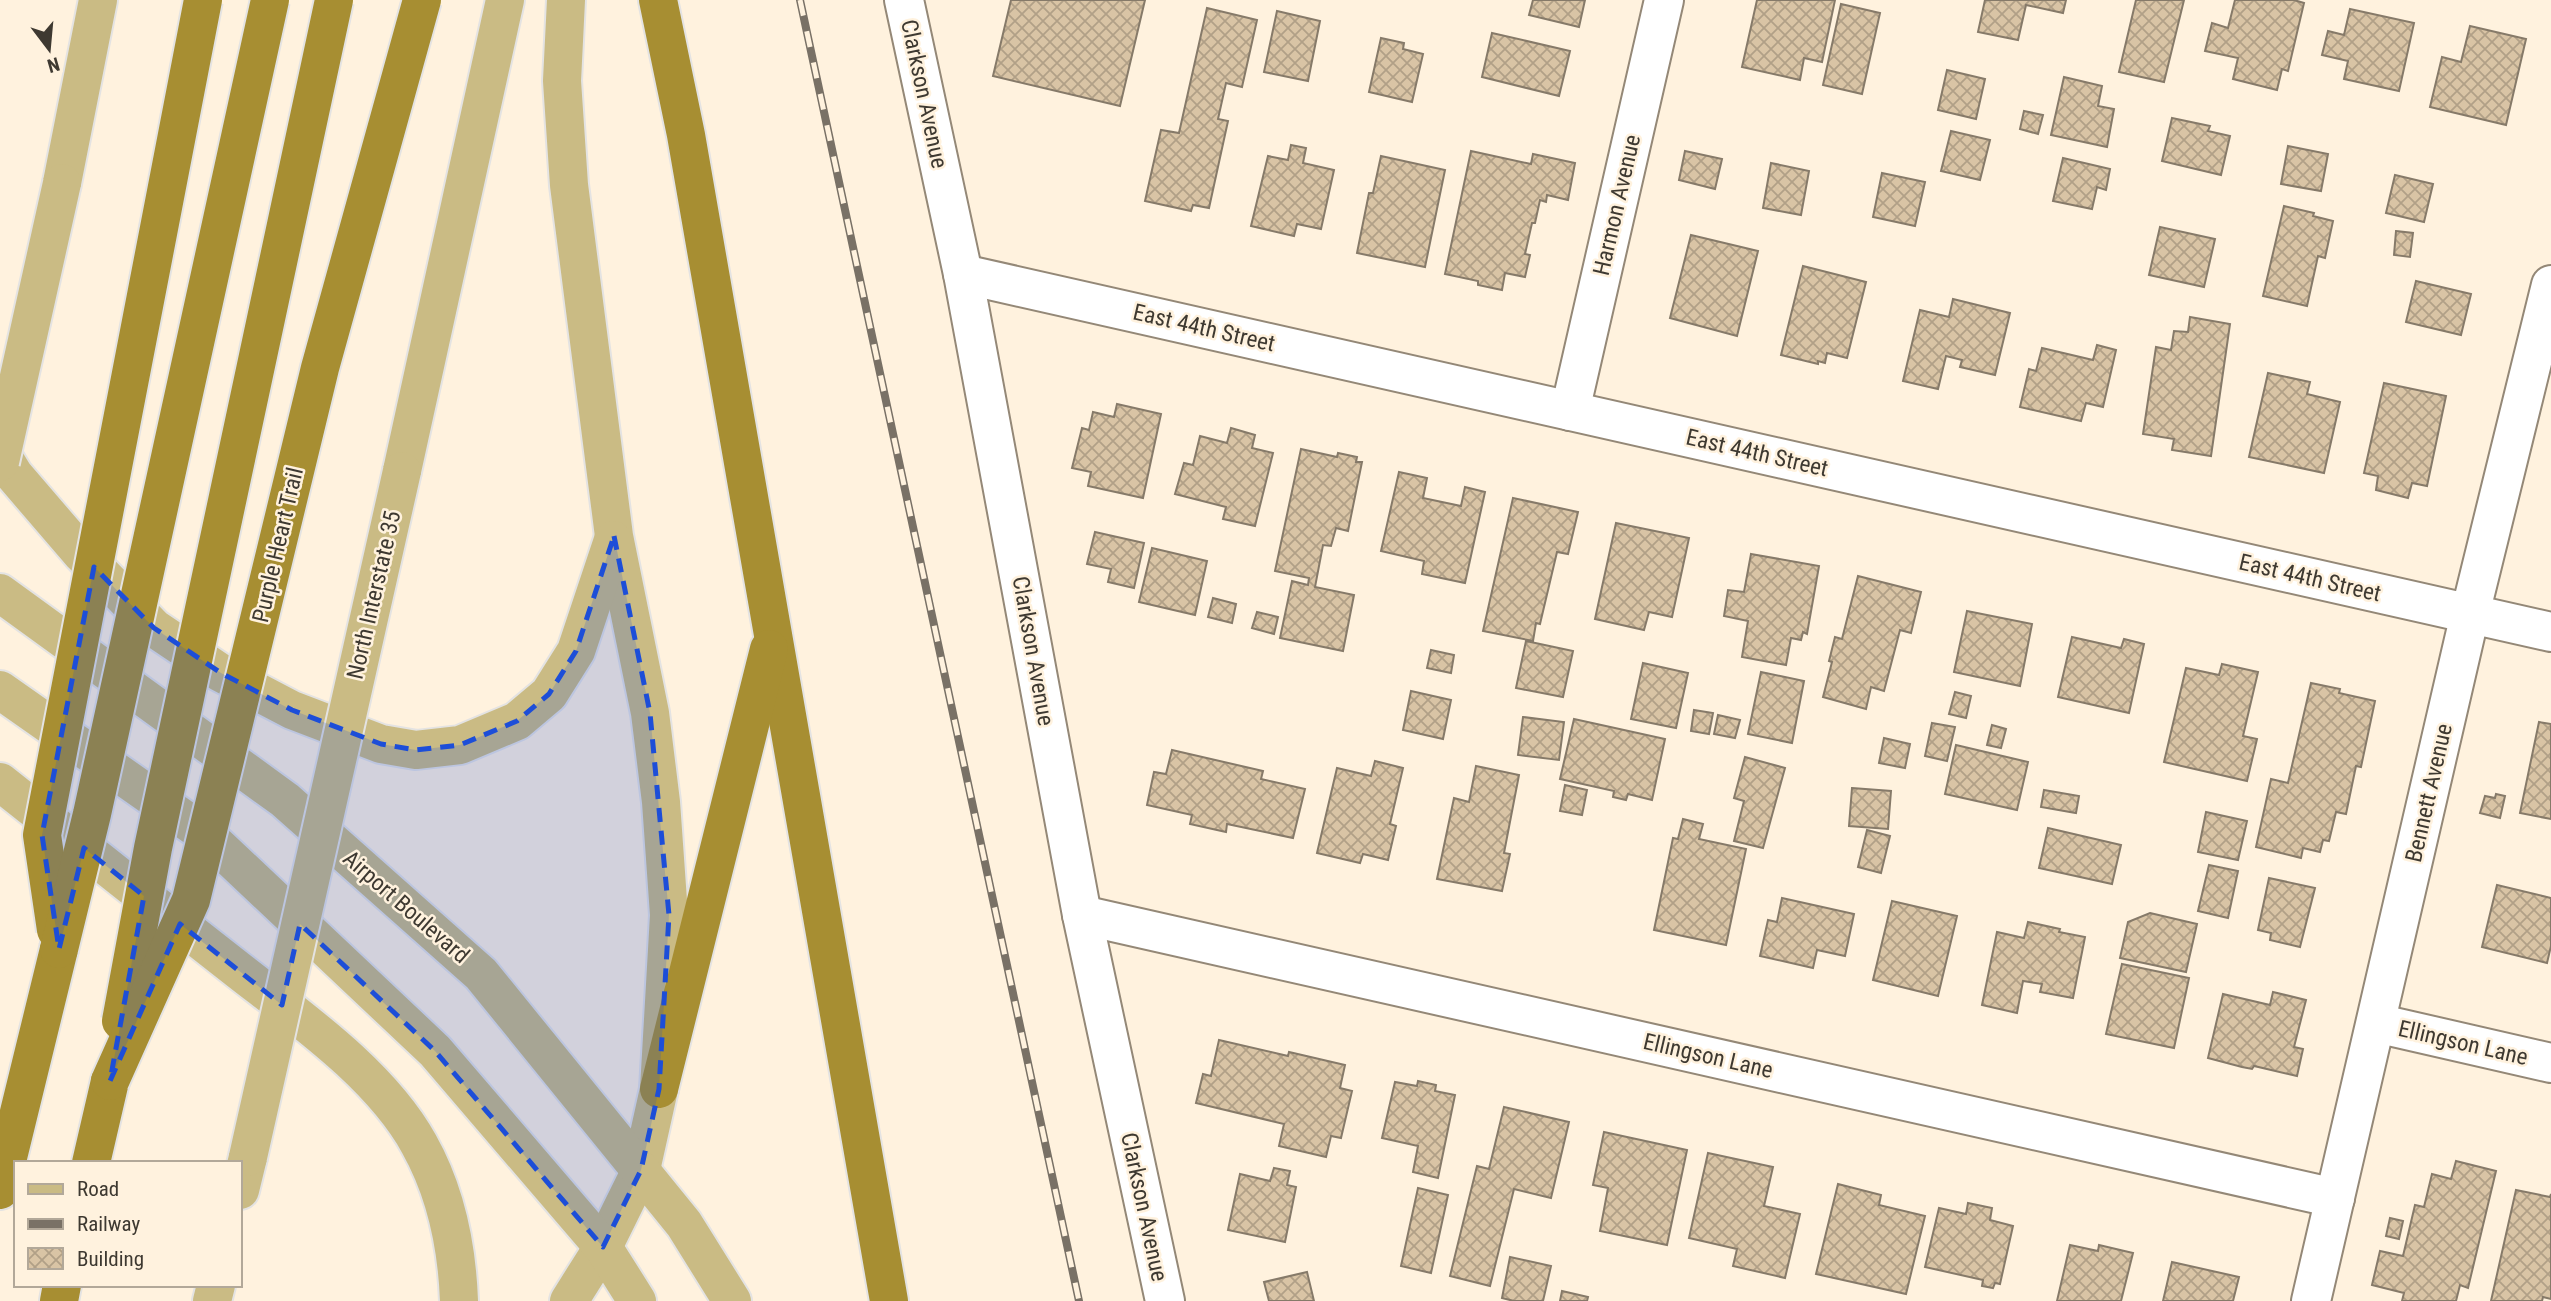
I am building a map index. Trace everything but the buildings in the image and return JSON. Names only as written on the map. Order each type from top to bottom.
[{"type":"highway","points":[[59,949],[42,835],[203,0]]},
{"type":"highway","points":[[0,1190],[92,814],[270,0]]},
{"type":"highway","name":"Purple Heart Trail","points":[[91,1161],[110,1081],[156,834],[334,0]]},
{"type":"highway","name":"Purple Heart Trail","points":[[110,1081],[191,900],[320,368],[422,0]]},
{"type":"highway","points":[[658,0],[686,135],[889,1301]]},
{"type":"highway","points":[[659,1089],[772,636]]},
{"type":"main road","points":[[0,462],[62,183],[98,0]]},
{"type":"main road","name":"North Interstate 35","points":[[244,1173],[505,0]]},
{"type":"main road","points":[[565,0],[562,81],[569,184],[614,537],[650,713],[661,802],[669,915],[659,1089],[641,1170],[603,1247],[569,1301]]},
{"type":"main road","points":[[0,452],[14,475],[82,554],[154,628],[221,673],[292,710],[381,744],[416,750],[460,745],[517,720],[549,694],[576,651],[614,537]]},
{"type":"main road","name":"Airport Boulevard","points":[[0,593],[285,800],[481,974],[684,1224],[732,1301]]},
{"type":"main road","points":[[0,690],[205,834],[435,1051],[603,1247],[637,1301]]},
{"type":"main road","points":[[0,782],[333,1045],[389,1101],[419,1143],[444,1203],[458,1264],[459,1301]]},
{"type":"street","name":"Clarkson Avenue","points":[[904,0],[963,274],[1082,915],[1165,1301]]},
{"type":"street","name":"Harmon Avenue","points":[[1570,411],[1664,0]]},
{"type":"street","name":"East 44th Street","points":[[963,274],[2551,632]]},
{"type":"street","name":"Bennett Avenue","points":[[2311,1301],[2470,614],[2551,285]]},
{"type":"street","name":"Ellingson Lane","points":[[1082,915],[2335,1198]]},
{"type":"street","name":"Ellingson Lane","points":[[2376,1023],[2551,1063]]},
{"type":"highlighted area","points":[[614,536],[650,713],[669,915],[659,1089],[641,1170],[603,1247],[435,1051],[300,924],[282,1005],[180,924],[110,1081],[144,896],[84,848],[59,949],[42,835],[94,567],[154,628],[221,673],[292,710],[381,744],[416,750],[460,745],[517,721],[549,694],[576,651]]},
{"type":"railway","points":[[800,0],[1079,1301]]}]
